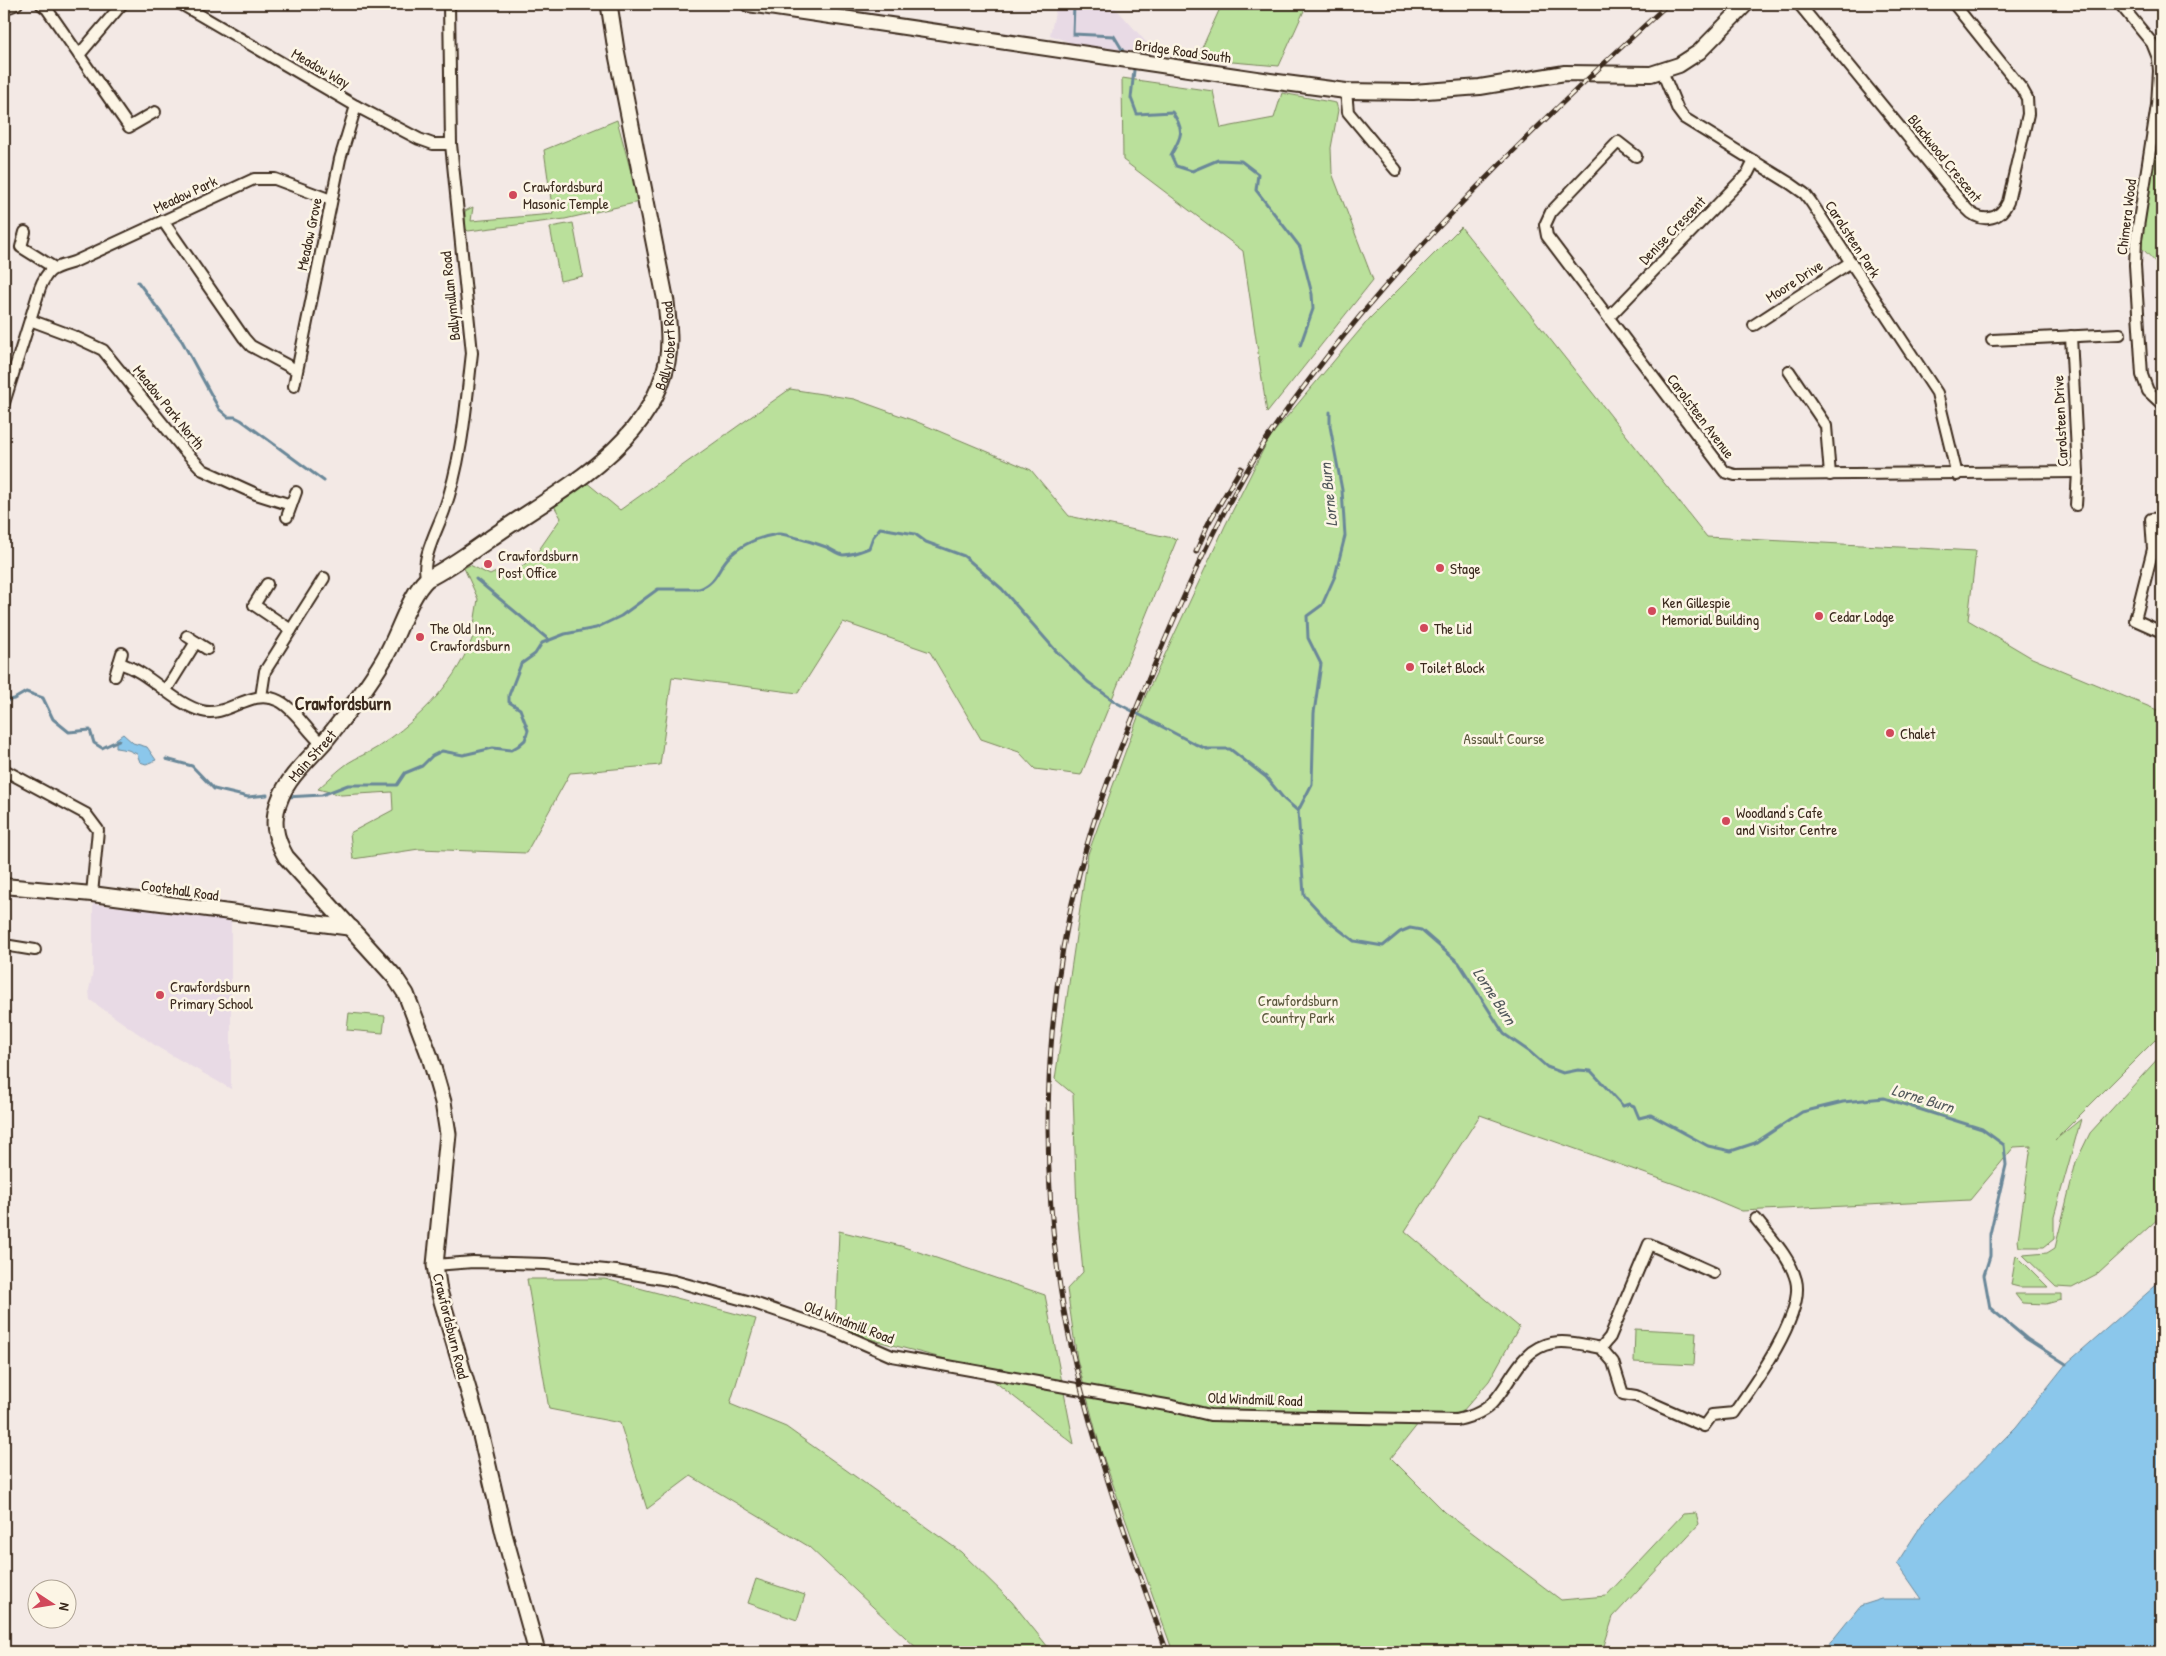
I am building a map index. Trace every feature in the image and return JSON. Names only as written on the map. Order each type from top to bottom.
[{"type":"main road","name":"Ballyrobert Road","points":[[427,579],[566,488],[599,463],[625,438],[645,414],[661,384],[667,362],[670,337],[666,302],[622,85],[609,4]]},
{"type":"main road","name":"Main Street","points":[[352,928],[286,857],[276,835],[276,810],[283,791],[351,708],[384,659],[398,634],[418,587],[427,579]]},
{"type":"main road","name":"Crawfordsburn Road","points":[[352,928],[388,969],[406,994],[430,1057],[443,1102],[448,1134],[435,1264],[439,1291],[478,1423],[504,1534],[537,1652]]},
{"type":"street","points":[[4,9],[17,4]]},
{"type":"street","points":[[41,4],[47,9],[129,127],[155,112]]},
{"type":"street","points":[[79,55],[122,4]]},
{"type":"street","name":"Meadow Way","points":[[182,4],[356,106],[419,139],[433,144],[451,144]]},
{"type":"street","name":"Ballymullan Road","points":[[427,579],[423,570],[427,555],[451,491],[472,353],[451,144],[449,4]]},
{"type":"street","name":"Bridge Road South","points":[[748,4],[1346,91],[1413,92],[1480,87],[1565,73],[1639,75],[1662,71],[1679,65],[1699,52],[1746,4]]},
{"type":"street","name":"Blackwood Crescent","points":[[1799,4],[1966,208],[1975,217],[1989,218],[2003,211],[2008,202],[2028,114],[2028,103],[2022,88],[1954,4]]},
{"type":"street","points":[[2120,4],[2147,36],[2160,57]]},
{"type":"street","name":"Chimera Wood","points":[[2160,57],[2157,105],[2136,240],[2135,265],[2142,375],[2148,391],[2162,404]]},
{"type":"street","name":"Carolsteen Park","points":[[1662,71],[1678,110],[1684,118],[1805,194],[1937,393],[1957,475]]},
{"type":"street","points":[[1346,91],[1348,112],[1396,170]]},
{"type":"street","name":"Meadow Grove","points":[[294,386],[340,159],[356,106]]},
{"type":"street","name":"Carolsteen Avenue","points":[[1636,156],[1618,142],[1551,212],[1545,225],[1550,240],[1725,472],[1736,475],[1957,475],[2078,472]]},
{"type":"street","name":"Denise Crescent","points":[[1609,317],[1748,173],[1754,162]]},
{"type":"street","name":"Meadow Park","points":[[53,267],[74,262],[262,177],[275,178],[331,200]]},
{"type":"street","points":[[163,221],[251,346],[296,370]]},
{"type":"street","points":[[4,403],[44,276],[53,267],[21,246],[26,232]]},
{"type":"street","name":"Moore Drive","points":[[1754,325],[1851,262]]},
{"type":"street","name":"Meadow Park North","points":[[30,320],[74,336],[103,350],[184,450],[203,470],[256,494],[291,505]]},
{"type":"street","points":[[1992,340],[2120,334]]},
{"type":"street","name":"Carolsteen Drive","points":[[2071,336],[2078,472],[2076,504]]},
{"type":"street","points":[[1789,371],[1826,426],[1830,475]]},
{"type":"street","points":[[287,517],[296,492]]},
{"type":"street","points":[[2162,518],[2152,519],[2153,549],[2135,620],[2162,632]]},
{"type":"street","points":[[260,697],[265,671],[324,578]]},
{"type":"street","points":[[267,584],[251,609],[291,630]]},
{"type":"street","points":[[187,636],[207,649]]},
{"type":"street","points":[[166,690],[196,642]]},
{"type":"street","points":[[115,676],[121,658],[196,709],[218,712],[246,699],[260,697],[278,700],[288,707],[308,733],[322,744]]},
{"type":"street","points":[[4,770],[86,814],[98,830],[92,894]]},
{"type":"street","name":"Cootehall Road","points":[[4,886],[92,894],[352,928]]},
{"type":"street","points":[[4,945],[35,950]]},
{"type":"street","points":[[1714,1274],[1649,1244],[1610,1337],[1601,1348],[1613,1362],[1623,1394],[1636,1396],[1704,1426],[1712,1415],[1722,1416],[1734,1413],[1768,1365],[1797,1294],[1796,1281],[1785,1256],[1756,1219]]},
{"type":"street","name":"Old Windmill Road","points":[[435,1264],[473,1262],[544,1264],[616,1271],[674,1281],[758,1304],[830,1330],[892,1356],[1172,1406],[1210,1415],[1457,1420],[1474,1416],[1493,1403],[1520,1361],[1530,1352],[1550,1343],[1563,1342],[1601,1348]]},
{"type":"shaded area","points":[[1057,4],[1112,4],[1147,43],[1142,53],[1077,45],[1050,35]]},
{"type":"shaded area","name":"Crawfordsburn Primary School","points":[[93,904],[231,918],[231,1089],[159,1048],[90,1000],[89,990],[93,971]]},
{"type":"green space","points":[[1222,4],[1307,4],[1279,66],[1197,59]]},
{"type":"green space","points":[[1122,78],[1213,91],[1221,128],[1274,118],[1282,93],[1336,103],[1338,110],[1331,148],[1332,173],[1373,280],[1267,413],[1243,251],[1123,160]]},
{"type":"green space","points":[[2162,79],[2162,269],[2141,247],[2156,148]]},
{"type":"green space","points":[[617,120],[639,202],[565,219],[468,231],[465,228],[465,211],[473,207],[471,221],[553,214],[544,150]]},
{"type":"green space","points":[[573,223],[583,276],[560,281],[550,227]]},
{"type":"green space","name":"Crawfordsburn Country Park","points":[[1461,227],[1707,537],[1976,551],[1968,620],[2032,658],[2162,712],[2162,1033],[2055,1140],[2081,1119],[2054,1216],[2054,1239],[2044,1247],[2019,1247],[2018,1240],[2031,1146],[2014,1147],[1970,1200],[1742,1211],[1697,1192],[1480,1115],[1405,1231],[1519,1327],[1489,1381],[1462,1412],[1422,1419],[1391,1458],[1445,1512],[1561,1600],[1606,1596],[1683,1514],[1696,1513],[1699,1524],[1613,1617],[1602,1652],[1173,1652],[1101,1451],[1077,1359],[1067,1289],[1083,1272],[1077,1210],[1073,1094],[1055,1079],[1088,854],[1146,695],[1225,526],[1269,438],[1370,318]]},
{"type":"green space","points":[[790,389],[854,399],[915,421],[1031,470],[1069,516],[1177,539],[1081,775],[1035,769],[1019,752],[981,739],[930,652],[843,622],[798,693],[672,677],[660,765],[570,773],[526,853],[419,849],[353,859],[350,833],[393,810],[392,792],[341,795],[318,789],[348,763],[378,747],[409,724],[436,697],[459,666],[475,631],[473,631],[478,599],[464,568],[470,565],[490,575],[498,571],[504,580],[534,557],[561,518],[553,504],[586,482],[620,510]]},
{"type":"green space","points":[[349,1013],[385,1016],[383,1033],[347,1030]]},
{"type":"green space","points":[[2162,1054],[2162,1215],[2097,1275],[2072,1288],[2056,1287],[2023,1255],[2047,1253],[2055,1248],[2076,1162],[2090,1133]]},
{"type":"green space","points":[[839,1231],[901,1246],[1045,1295],[1074,1444],[976,1367],[835,1330]]},
{"type":"green space","points":[[2016,1255],[2048,1287],[2019,1287],[2011,1285]]},
{"type":"green space","points":[[527,1279],[605,1279],[756,1319],[730,1404],[786,1427],[961,1552],[1012,1602],[1052,1652],[921,1652],[808,1546],[691,1476],[647,1509],[620,1423],[549,1409]]},
{"type":"green space","points":[[2015,1294],[2061,1294],[2061,1300],[2046,1304],[2022,1303]]},
{"type":"green space","points":[[1635,1329],[1696,1332],[1694,1365],[1634,1362]]},
{"type":"green space","points":[[756,1579],[805,1595],[797,1620],[748,1603]]},
{"type":"water","points":[[123,734],[133,743],[147,747],[156,760],[146,764],[140,762],[137,754],[116,748],[116,739]]},
{"type":"water","points":[[2162,1280],[2162,1652],[1823,1652],[1860,1606],[1882,1599],[1922,1599],[1897,1563],[1926,1518],[2016,1427],[2066,1364]]},
{"type":"waterway","name":"Lorne Burn","points":[[1074,4],[1073,34],[1114,36],[1126,56]]},
{"type":"waterway","name":"Lorne Burn","points":[[1131,65],[1134,70],[1131,98],[1137,114],[1172,112],[1179,124],[1180,138],[1171,155],[1176,166],[1192,171],[1218,160],[1241,161],[1258,174],[1256,190],[1300,247],[1312,294],[1313,309],[1300,346]]},
{"type":"waterway","points":[[138,282],[182,341],[219,409],[228,417],[235,417],[241,420],[324,481]]},
{"type":"waterway","name":"Lorne Burn","points":[[1330,412],[1330,426],[1342,490],[1345,536],[1335,576],[1322,605],[1307,616],[1308,638],[1321,664],[1314,713],[1312,784],[1298,811],[1304,895],[1328,921],[1354,941],[1383,946],[1400,932],[1410,928],[1421,930],[1459,963],[1504,1034],[1530,1052],[1547,1067],[1563,1073],[1578,1070],[1591,1071],[1623,1106],[1629,1104],[1634,1106],[1639,1118],[1651,1115],[1708,1146],[1731,1151],[1755,1143],[1802,1112],[1843,1102],[1884,1098],[1982,1129],[2004,1145],[2006,1165],[1990,1234],[1990,1256],[1984,1275],[1990,1308],[2027,1339],[2066,1364]]},
{"type":"waterway","points":[[286,797],[322,795],[348,785],[397,785],[405,773],[422,766],[432,756],[442,751],[463,755],[493,748],[511,750],[525,740],[528,730],[520,709],[509,702],[509,695],[521,664],[535,654],[542,643],[565,634],[596,628],[621,616],[658,589],[699,589],[713,580],[732,554],[744,546],[771,535],[781,534],[794,537],[846,555],[869,548],[873,537],[880,528],[915,534],[926,542],[964,556],[1002,589],[1057,652],[1088,682],[1117,703],[1195,744],[1207,749],[1230,749],[1266,777],[1284,799],[1298,811]]},
{"type":"waterway","points":[[476,579],[549,640]]},
{"type":"waterway","points":[[4,701],[14,699],[26,692],[43,698],[53,719],[69,732],[90,730],[94,743],[102,748],[119,740]]},
{"type":"waterway","points":[[166,759],[192,766],[214,789],[248,797],[267,795]]},
{"type":"railway","points":[[1167,1652],[1109,1484],[1084,1398],[1064,1311],[1056,1258],[1051,1203],[1048,1148],[1049,1092],[1052,1036],[1058,981],[1067,927],[1079,874],[1095,818],[1126,735],[1185,594],[1228,505],[1279,421],[1366,308],[1462,202],[1512,151],[1668,4]]},
{"type":"railway","points":[[1196,552],[1208,524],[1241,468]]},
{"type":"place","name":"Crawfordsburd Masonic Temple","points":[[513,195]]},
{"type":"place","name":"Crawfordsburn Post Office","points":[[488,564]]},
{"type":"place","name":"Stage","points":[[1440,568]]},
{"type":"place","name":"Ken Gillespie Memorial Building","points":[[1652,611]]},
{"type":"place","name":"Cedar Lodge","points":[[1819,616]]},
{"type":"place","name":"The Lid","points":[[1424,628]]},
{"type":"place","name":"The Old Inn, Crawfordsburn","points":[[420,637]]},
{"type":"place","name":"Toilet Block","points":[[1410,667]]},
{"type":"place","name":"Chalet","points":[[1890,733]]},
{"type":"place","name":"Woodland's Cafe and Visitor Centre","points":[[1726,821]]},
{"type":"place","name":"Crawfordsburn Primary School","points":[[160,995]]},
{"type":"district","name":"Crawfordsburn","points":[[343,703]]},
{"type":"park label","name":"Assault Course","points":[[1504,738]]}]
